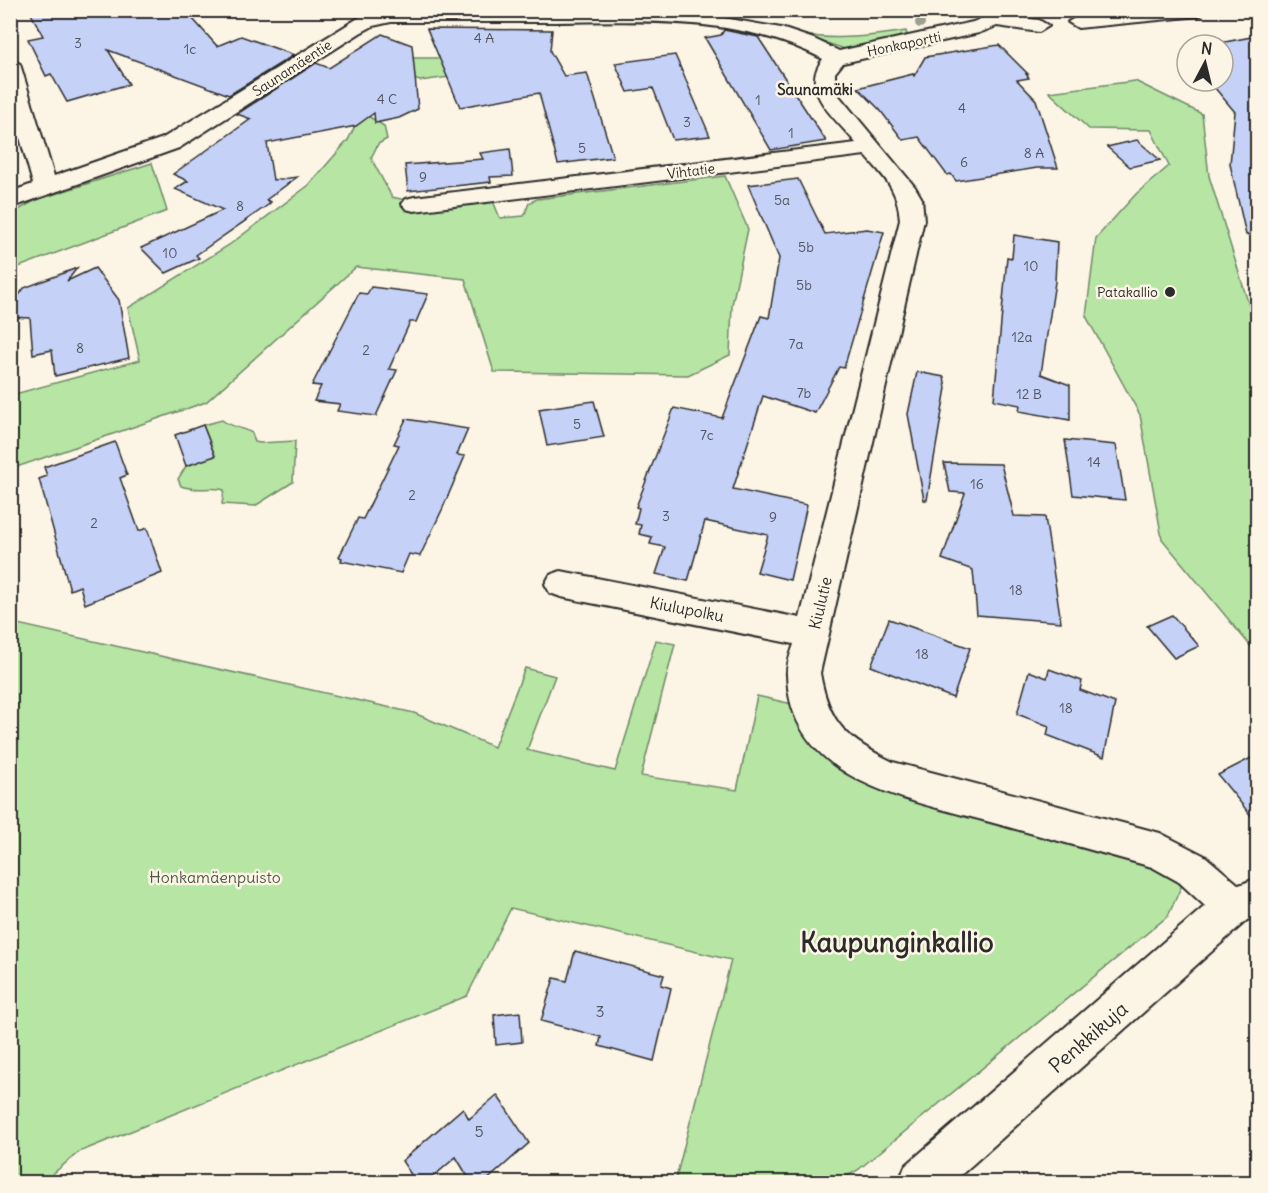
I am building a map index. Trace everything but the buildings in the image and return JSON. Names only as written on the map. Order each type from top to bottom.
[{"type":"street","points":[[1078,22],[1199,10]]},
{"type":"street","name":"Saunamäentie","points":[[10,201],[45,185],[153,151],[171,143],[368,16],[656,13],[761,30],[815,45],[836,58]]},
{"type":"street","points":[[997,15],[1039,26]]},
{"type":"street","name":"Honkaportti","points":[[836,58],[958,33],[997,15]]},
{"type":"street","name":"Kiulutie","points":[[836,58],[825,68],[822,79],[825,92],[904,187],[910,199],[912,220],[803,673],[810,714],[830,741],[852,761],[887,777],[1160,851],[1246,902]]},
{"type":"street","points":[[10,63],[45,185]]},
{"type":"street","name":"Vihtatie","points":[[414,204],[511,206],[873,147]]},
{"type":"street","name":"Kiulupolku","points":[[561,584],[813,634]]},
{"type":"street","name":"Penkkikuja","points":[[921,1182],[1246,902]]},
{"type":"green space","points":[[906,31],[908,37],[845,49],[797,33],[840,37]]},
{"type":"green space","points":[[442,58],[457,76],[420,81],[413,79],[409,60]]},
{"type":"green space","points":[[1135,81],[1202,114],[1209,176],[1257,331],[1257,654],[1162,539],[1140,415],[1086,316],[1096,238],[1136,194],[1169,166],[1151,130],[1089,129],[1049,92]]},
{"type":"green space","points":[[368,116],[384,126],[387,139],[378,144],[371,158],[392,197],[410,201],[493,201],[500,218],[524,216],[529,203],[537,199],[725,176],[748,229],[732,305],[730,355],[688,375],[494,372],[465,279],[356,267],[206,402],[11,469],[11,395],[140,360],[128,308],[229,245],[309,185],[348,140],[357,122]]},
{"type":"green space","points":[[152,163],[167,211],[11,270],[11,214],[36,200]]},
{"type":"green space","points":[[222,420],[252,433],[255,442],[295,441],[293,482],[255,506],[222,504],[224,490],[192,489],[181,486],[178,479],[186,466],[215,455],[203,425]]},
{"type":"green space","name":"Honkamäenpuisto","points":[[10,605],[13,623],[414,713],[494,747],[525,668],[555,676],[527,750],[615,771],[656,640],[675,644],[641,776],[737,790],[757,696],[792,704],[827,753],[1159,863],[1185,878],[1168,916],[858,1170],[837,1182],[675,1182],[731,960],[511,908],[467,996],[79,1152],[43,1182],[11,1182]]},
{"type":"place","name":"Patakallio","points":[[1170,292]]},
{"type":"district","name":"Saunamäki","points":[[815,89]]},
{"type":"district","name":"Kaupunginkallio","points":[[897,942]]}]
